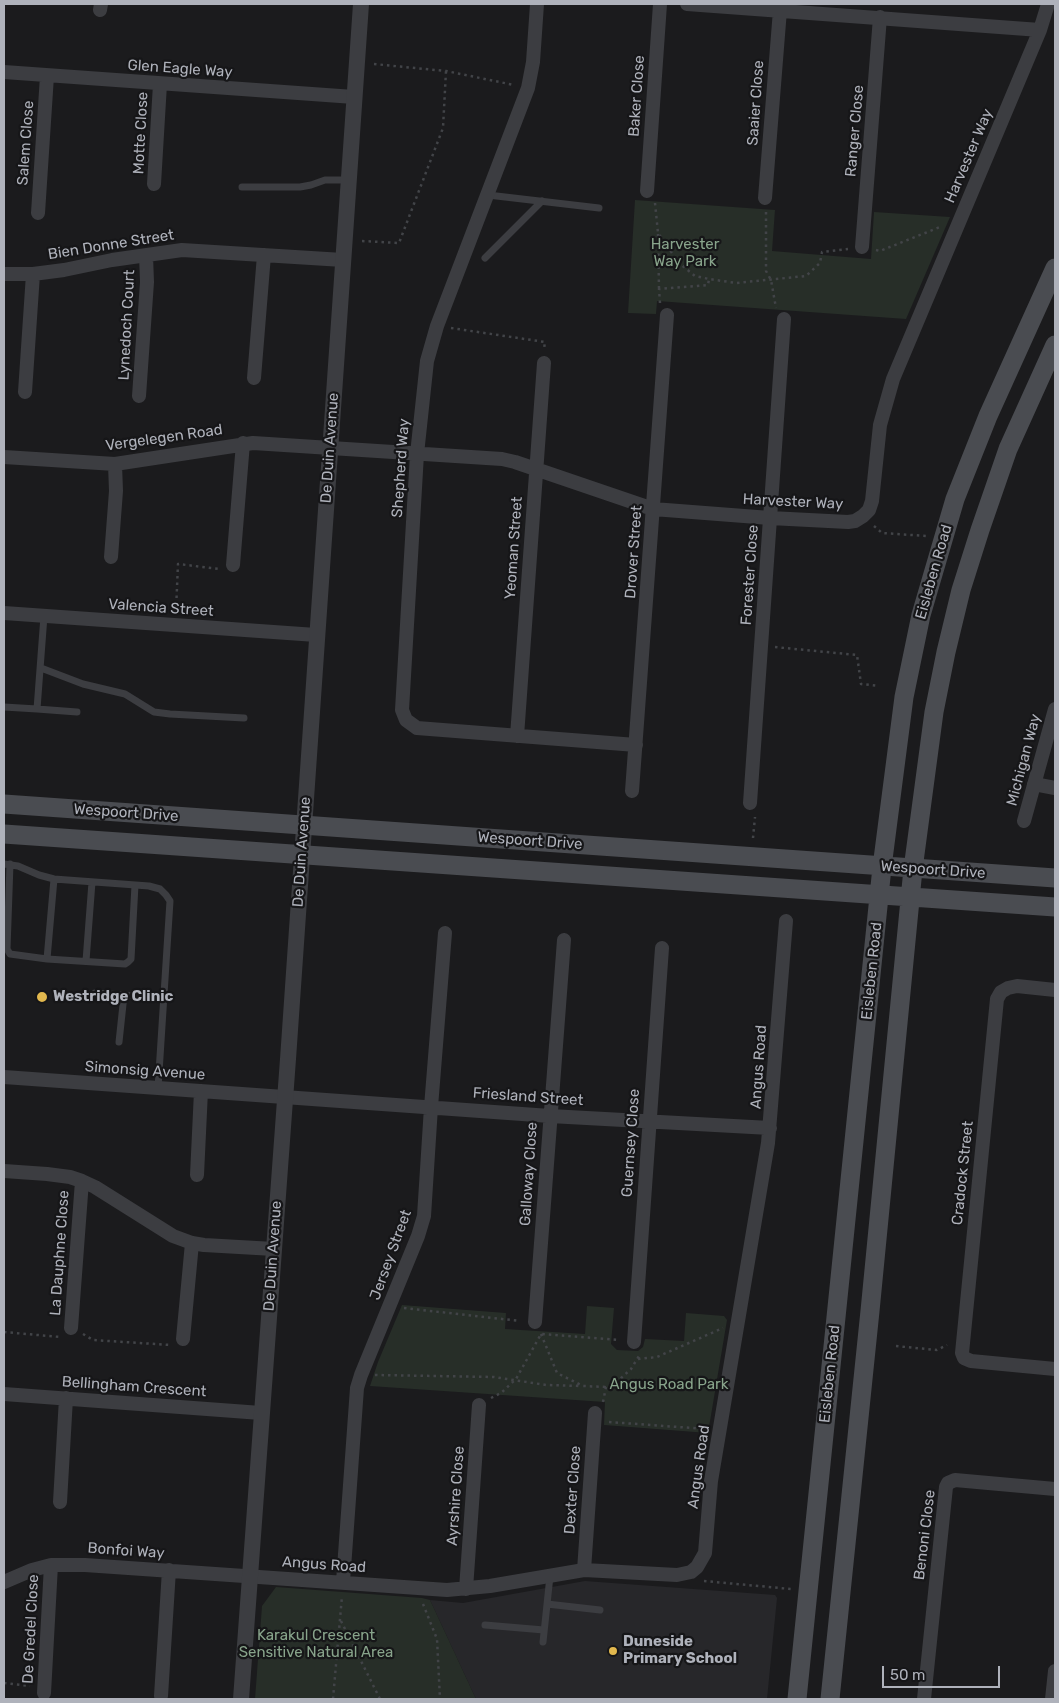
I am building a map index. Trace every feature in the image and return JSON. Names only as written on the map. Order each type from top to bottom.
[{"type":"main road","name":"Eisleben Road","points":[[797,1699],[879,895],[904,697],[922,615],[944,533],[974,449],[1055,268]]},
{"type":"main road","name":"Eisleben Road","points":[[830,1699],[913,869],[934,712],[946,652],[980,530],[1008,449],[1055,345]]},
{"type":"main road","name":"Wespoort Drive","points":[[4,804],[1055,878]]},
{"type":"main road","name":"Wespoort Drive","points":[[4,834],[1055,907]]},
{"type":"street","name":"De Duin Avenue","points":[[241,1699],[361,4]]},
{"type":"street","name":"Shepherd Way","points":[[537,4],[533,62],[528,88],[437,326],[427,361],[418,454],[402,710],[406,720],[417,728],[636,745]]},
{"type":"street","name":"Baker Close","points":[[647,191],[660,4]]},
{"type":"street","points":[[687,4],[1040,30]]},
{"type":"street","name":"Harvester Way","points":[[330,448],[502,459],[653,509],[848,522],[863,516],[872,501],[880,425],[893,379],[1040,30],[1048,4]]},
{"type":"street","name":"Saaier Close","points":[[766,198],[780,10]]},
{"type":"street","name":"Ranger Close","points":[[862,247],[880,17]]},
{"type":"street","name":"Glen Eagle Way","points":[[4,72],[354,97]]},
{"type":"street","name":"Salem Close","points":[[38,213],[47,76]]},
{"type":"street","name":"Motte Close","points":[[154,184],[160,84]]},
{"type":"street","name":"Bien Donne Street","points":[[4,274],[33,274],[182,250],[343,260]]},
{"type":"street","name":"Lynedoch Court","points":[[139,396],[146,255]]},
{"type":"street","points":[[254,378],[264,255]]},
{"type":"street","points":[[25,392],[33,274]]},
{"type":"street","name":"Drover Street","points":[[632,791],[667,315]]},
{"type":"street","name":"Forester Close","points":[[752,806],[761,646],[784,319]]},
{"type":"street","name":"Yeoman Street","points":[[517,736],[544,363]]},
{"type":"street","points":[[233,565],[243,443]]},
{"type":"street","name":"Vergelegen Road","points":[[4,457],[115,464],[243,443],[330,448]]},
{"type":"street","points":[[112,557],[116,491],[115,464]]},
{"type":"street","name":"Valencia Street","points":[[4,612],[316,635]]},
{"type":"street","name":"Michigan Way","points":[[1024,821],[1055,709]]},
{"type":"street","points":[[1034,784],[1055,788]]},
{"type":"street","name":"Angus Road","points":[[250,1576],[427,1589],[466,1589],[584,1570],[677,1575],[691,1572],[697,1567],[706,1553],[711,1481],[770,1128],[786,921]]},
{"type":"street","name":"Jersey Street","points":[[343,1582],[357,1388],[418,1236],[424,1216],[445,933]]},
{"type":"street","name":"Galloway Close","points":[[538,1328],[550,1116],[564,940]]},
{"type":"street","name":"Guernsey Close","points":[[634,1342],[662,948]]},
{"type":"street","name":"Cradock Street","points":[[1055,990],[1016,986],[1001,992],[997,1000],[962,1352],[964,1358],[971,1361],[1055,1369]]},
{"type":"street","name":"Simonsig Avenue","points":[[4,1077],[284,1097]]},
{"type":"street","points":[[197,1175],[201,1091]]},
{"type":"street","name":"Friesland Street","points":[[284,1097],[550,1116],[770,1128]]},
{"type":"street","points":[[4,1171],[47,1174],[70,1177],[82,1181],[173,1236],[192,1243],[274,1249]]},
{"type":"street","name":"La Dauphne Close","points":[[70,1328],[82,1181]]},
{"type":"street","points":[[183,1338],[192,1243]]},
{"type":"street","name":"Bellingham Crescent","points":[[4,1394],[261,1413]]},
{"type":"street","points":[[60,1502],[66,1398]]},
{"type":"street","name":"Ayrshire Close","points":[[466,1589],[479,1405]]},
{"type":"street","name":"Dexter Close","points":[[584,1570],[594,1417]]},
{"type":"street","name":"Benoni Close","points":[[924,1699],[946,1487],[954,1480],[1055,1489]]},
{"type":"street","name":"Bonfoi Way","points":[[4,1582],[32,1570],[51,1565],[85,1564],[250,1576]]},
{"type":"street","name":"De Gredel Close","points":[[44,1690],[51,1565]]},
{"type":"street","points":[[161,1696],[169,1570]]},
{"type":"street","points":[[1052,1699],[1055,1671]]},
{"type":"lane","points":[[242,186],[300,186],[311,185],[324,180],[348,180]]},
{"type":"lane","points":[[488,195],[599,208]]},
{"type":"lane","points":[[484,258],[542,201]]},
{"type":"lane","points":[[37,709],[44,616]]},
{"type":"lane","points":[[40,668],[83,684],[125,694],[154,712],[244,718]]},
{"type":"lane","points":[[4,707],[77,712]]},
{"type":"lane","points":[[135,885],[129,961],[125,964],[47,959],[10,954],[7,949],[7,864],[54,880],[92,882],[135,885],[149,886],[160,889],[170,901],[158,1088]]},
{"type":"lane","points":[[47,959],[54,880]]},
{"type":"lane","points":[[86,961],[92,882]]},
{"type":"lane","points":[[95,993],[164,998]]},
{"type":"lane","points":[[119,1042],[124,995]]},
{"type":"lane","points":[[543,1642],[550,1576]]},
{"type":"lane","points":[[548,1604],[600,1610]]},
{"type":"lane","points":[[485,1625],[544,1630]]},
{"type":"path","points":[[374,64],[446,71],[528,88]]},
{"type":"path","points":[[362,241],[399,243],[443,128],[446,71]]},
{"type":"path","points":[[647,191],[654,192],[658,233],[660,304],[667,315]]},
{"type":"path","points":[[766,198],[766,271],[776,307],[784,319]]},
{"type":"path","points":[[658,233],[679,263],[695,276],[709,280],[736,283],[806,276],[820,263],[822,252],[862,247],[880,252],[941,227],[955,232]]},
{"type":"path","points":[[659,289],[708,285],[709,280]]},
{"type":"path","points":[[437,326],[545,342],[544,363]]},
{"type":"path","points":[[863,516],[882,533],[927,536]]},
{"type":"path","points":[[175,625],[178,564],[233,570],[233,565]]},
{"type":"path","points":[[761,646],[857,655],[861,684],[879,686]]},
{"type":"path","points":[[752,806],[753,838]]},
{"type":"path","points":[[361,1375],[494,1377],[546,1385],[606,1387],[626,1374],[638,1358],[640,1350],[634,1342],[402,1308],[390,1304]]},
{"type":"path","points":[[638,1358],[657,1358],[726,1327],[737,1328]]},
{"type":"path","points":[[4,1332],[60,1337],[70,1328],[92,1340],[172,1345],[183,1338]]},
{"type":"path","points":[[479,1405],[501,1393],[516,1379],[538,1328]]},
{"type":"path","points":[[538,1328],[557,1374],[583,1386]]},
{"type":"path","points":[[896,1346],[937,1350],[950,1343]]},
{"type":"path","points":[[606,1387],[603,1401],[594,1417],[703,1428],[719,1433]]},
{"type":"path","points":[[698,1580],[792,1589]]},
{"type":"path","points":[[333,1699],[343,1582]]},
{"type":"path","points":[[427,1589],[423,1603],[437,1639],[440,1699]]},
{"type":"path","points":[[340,1620],[380,1699]]},
{"type":"path","points":[[4,1683],[44,1690]]},
{"type":"shaded area","name":"Duneside Primary School","points":[[585,1581],[775,1595],[777,1598],[767,1699],[476,1699],[430,1600],[463,1603]]},
{"type":"green space","name":"Harvester Way Park","points":[[635,200],[775,210],[772,251],[871,259],[874,212],[950,217],[906,319],[657,301],[656,314],[628,313]]},
{"type":"green space","name":"Angus Road Park","points":[[402,1305],[506,1313],[505,1329],[585,1334],[587,1306],[614,1308],[611,1344],[617,1350],[638,1351],[643,1347],[645,1339],[684,1341],[686,1313],[724,1316],[727,1320],[708,1433],[604,1425],[605,1402],[370,1386]]},
{"type":"green space","name":"Karakul Crescent Sensitive Natural Area","points":[[276,1587],[430,1600],[476,1699],[255,1699],[262,1606]]},
{"type":"place","name":"Westridge Clinic","points":[[42,997]]},
{"type":"place","name":"Duneside Primary School","points":[[613,1651]]}]
